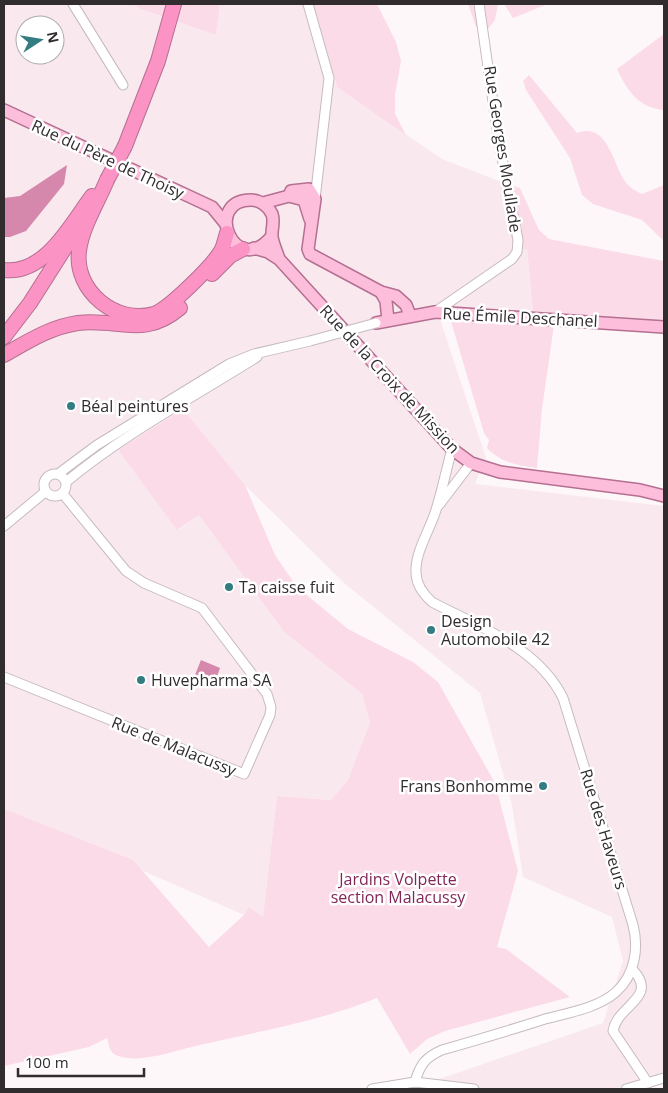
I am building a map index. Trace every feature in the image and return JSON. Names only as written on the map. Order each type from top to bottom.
[{"type":"highway","points":[[121,145],[165,4]]},
{"type":"highway","points":[[4,337],[49,276],[105,178],[158,61],[174,4]]},
{"type":"highway","points":[[4,270],[19,269],[44,256],[105,178]]},
{"type":"highway","points":[[105,178],[82,240],[79,262],[85,283],[90,292],[113,311],[128,316],[143,316],[155,314],[168,306],[214,260],[221,250],[226,228]]},
{"type":"highway","points":[[4,324],[30,292],[92,196]]},
{"type":"highway","points":[[4,355],[51,330],[76,324],[98,322],[130,326],[149,325],[163,321],[180,309],[220,265],[249,249]]},
{"type":"main road","name":"Rue du Père de Thoisy","points":[[4,110],[212,207],[233,207],[252,200],[264,203],[285,198],[291,191],[296,189],[306,188],[312,192],[316,199]]},
{"type":"main road","points":[[272,214],[285,198],[304,200],[311,227]]},
{"type":"main road","points":[[316,199],[308,249],[310,254],[381,292],[396,296],[406,305],[410,316]]},
{"type":"main road","points":[[249,249],[266,243],[272,236],[274,227],[272,214],[264,203]]},
{"type":"main road","name":"Rue du Père de Thoisy","points":[[212,207],[226,228],[232,243],[249,249]]},
{"type":"main road","points":[[226,228],[233,207]]},
{"type":"main road","points":[[272,236],[279,259]]},
{"type":"main road","points":[[249,249],[268,252],[279,259]]},
{"type":"main road","name":"Rue de la Croix de Mission","points":[[279,259],[452,449],[471,462],[500,472],[640,490],[664,496]]},
{"type":"main road","points":[[381,292],[386,301],[388,320]]},
{"type":"main road","name":"Rue Émile Deschanel","points":[[376,323],[435,312],[664,326]]},
{"type":"street","points":[[73,4],[123,86]]},
{"type":"street","points":[[308,4],[329,78],[316,199]]},
{"type":"street","name":"Rue Georges Moullade","points":[[435,312],[512,259],[517,252],[518,240],[498,137],[479,4]]},
{"type":"street","points":[[58,474],[66,482],[66,489],[62,494],[50,496],[45,492],[43,485],[45,479],[51,474],[58,474],[97,445],[229,364],[265,351],[376,323]]},
{"type":"street","points":[[66,482],[94,458],[265,351]]},
{"type":"street","name":"Rue des Haveurs","points":[[415,1085],[419,1067],[428,1056],[607,999],[618,991],[632,970],[636,954],[636,935],[563,698],[554,680],[543,667],[523,651],[432,602],[422,593],[417,582],[415,571],[418,559],[436,512],[452,449]]},
{"type":"street","name":"Rue des Haveurs","points":[[436,512],[446,493],[471,462]]},
{"type":"street","points":[[4,526],[45,492]]},
{"type":"street","name":"Rue de Malacussy","points":[[4,677],[244,774],[270,715],[271,707],[267,694],[202,608],[144,583],[126,571],[62,494]]},
{"type":"street","points":[[632,970],[641,979],[642,990],[638,998],[614,1022],[613,1031],[648,1083]]},
{"type":"street","points":[[626,1089],[664,1078]]},
{"type":"street","points":[[372,1089],[415,1085],[474,1089]]},
{"type":"shaded area","points":[[4,4],[132,4],[140,9],[216,35],[220,4],[313,4],[337,87],[442,159],[499,181],[514,249],[527,248],[533,312],[436,307],[486,458],[475,484],[664,506],[664,1075],[614,1089],[410,1089],[603,1023],[623,961],[612,917],[523,877],[512,805],[480,693],[344,583],[245,485],[183,409],[118,450],[178,530],[199,515],[284,632],[362,694],[370,722],[348,780],[331,800],[277,796],[263,918],[249,908],[244,915],[4,810]]},
{"type":"shaded area","points":[[67,165],[64,184],[26,231],[10,237],[4,237],[4,198],[20,196]]},
{"type":"shaded area","points":[[201,660],[220,668],[213,688],[193,680]]},
{"type":"green space","points":[[132,4],[220,4],[216,35],[140,9]]},
{"type":"green space","points":[[313,4],[377,4],[396,42],[401,61],[395,95],[395,114],[406,135],[337,87]]},
{"type":"green space","points":[[468,4],[498,4],[495,20],[488,29],[476,27]]},
{"type":"green space","points":[[504,4],[548,4],[513,18]]},
{"type":"green space","points":[[664,34],[664,110],[647,106],[634,97],[617,69]]},
{"type":"green space","points":[[529,75],[577,133],[587,131],[595,133],[602,138],[608,146],[624,180],[630,187],[642,194],[664,185],[664,241],[642,220],[593,204],[582,195],[570,158],[526,90],[523,81]]},
{"type":"green space","points":[[499,181],[520,188],[539,230],[549,239],[664,261],[664,321],[533,312],[527,249],[514,250]]},
{"type":"green space","points":[[450,318],[554,325],[542,409],[537,468],[504,460],[487,448],[489,440],[484,433]]},
{"type":"green space","name":"Jardins Volpette section Malacussy","points":[[183,409],[245,485],[275,555],[297,587],[348,629],[413,662],[438,682],[495,783],[518,871],[497,947],[506,949],[570,997],[445,1031],[427,1039],[410,1054],[377,998],[312,1019],[159,1055],[138,1058],[118,1056],[113,1053],[107,1038],[89,1047],[4,1066],[4,809],[133,860],[209,947],[244,915],[249,907],[263,917],[277,796],[331,800],[348,780],[370,722],[362,694],[284,632],[199,515],[177,530],[118,450]]},
{"type":"place","name":"Béal peintures","points":[[71,406]]},
{"type":"place","name":"Ta caisse fuit","points":[[229,587]]},
{"type":"place","name":"Design Automobile 42","points":[[431,630]]},
{"type":"place","name":"Huvepharma SA","points":[[141,680]]},
{"type":"place","name":"Frans Bonhomme","points":[[543,786]]}]
